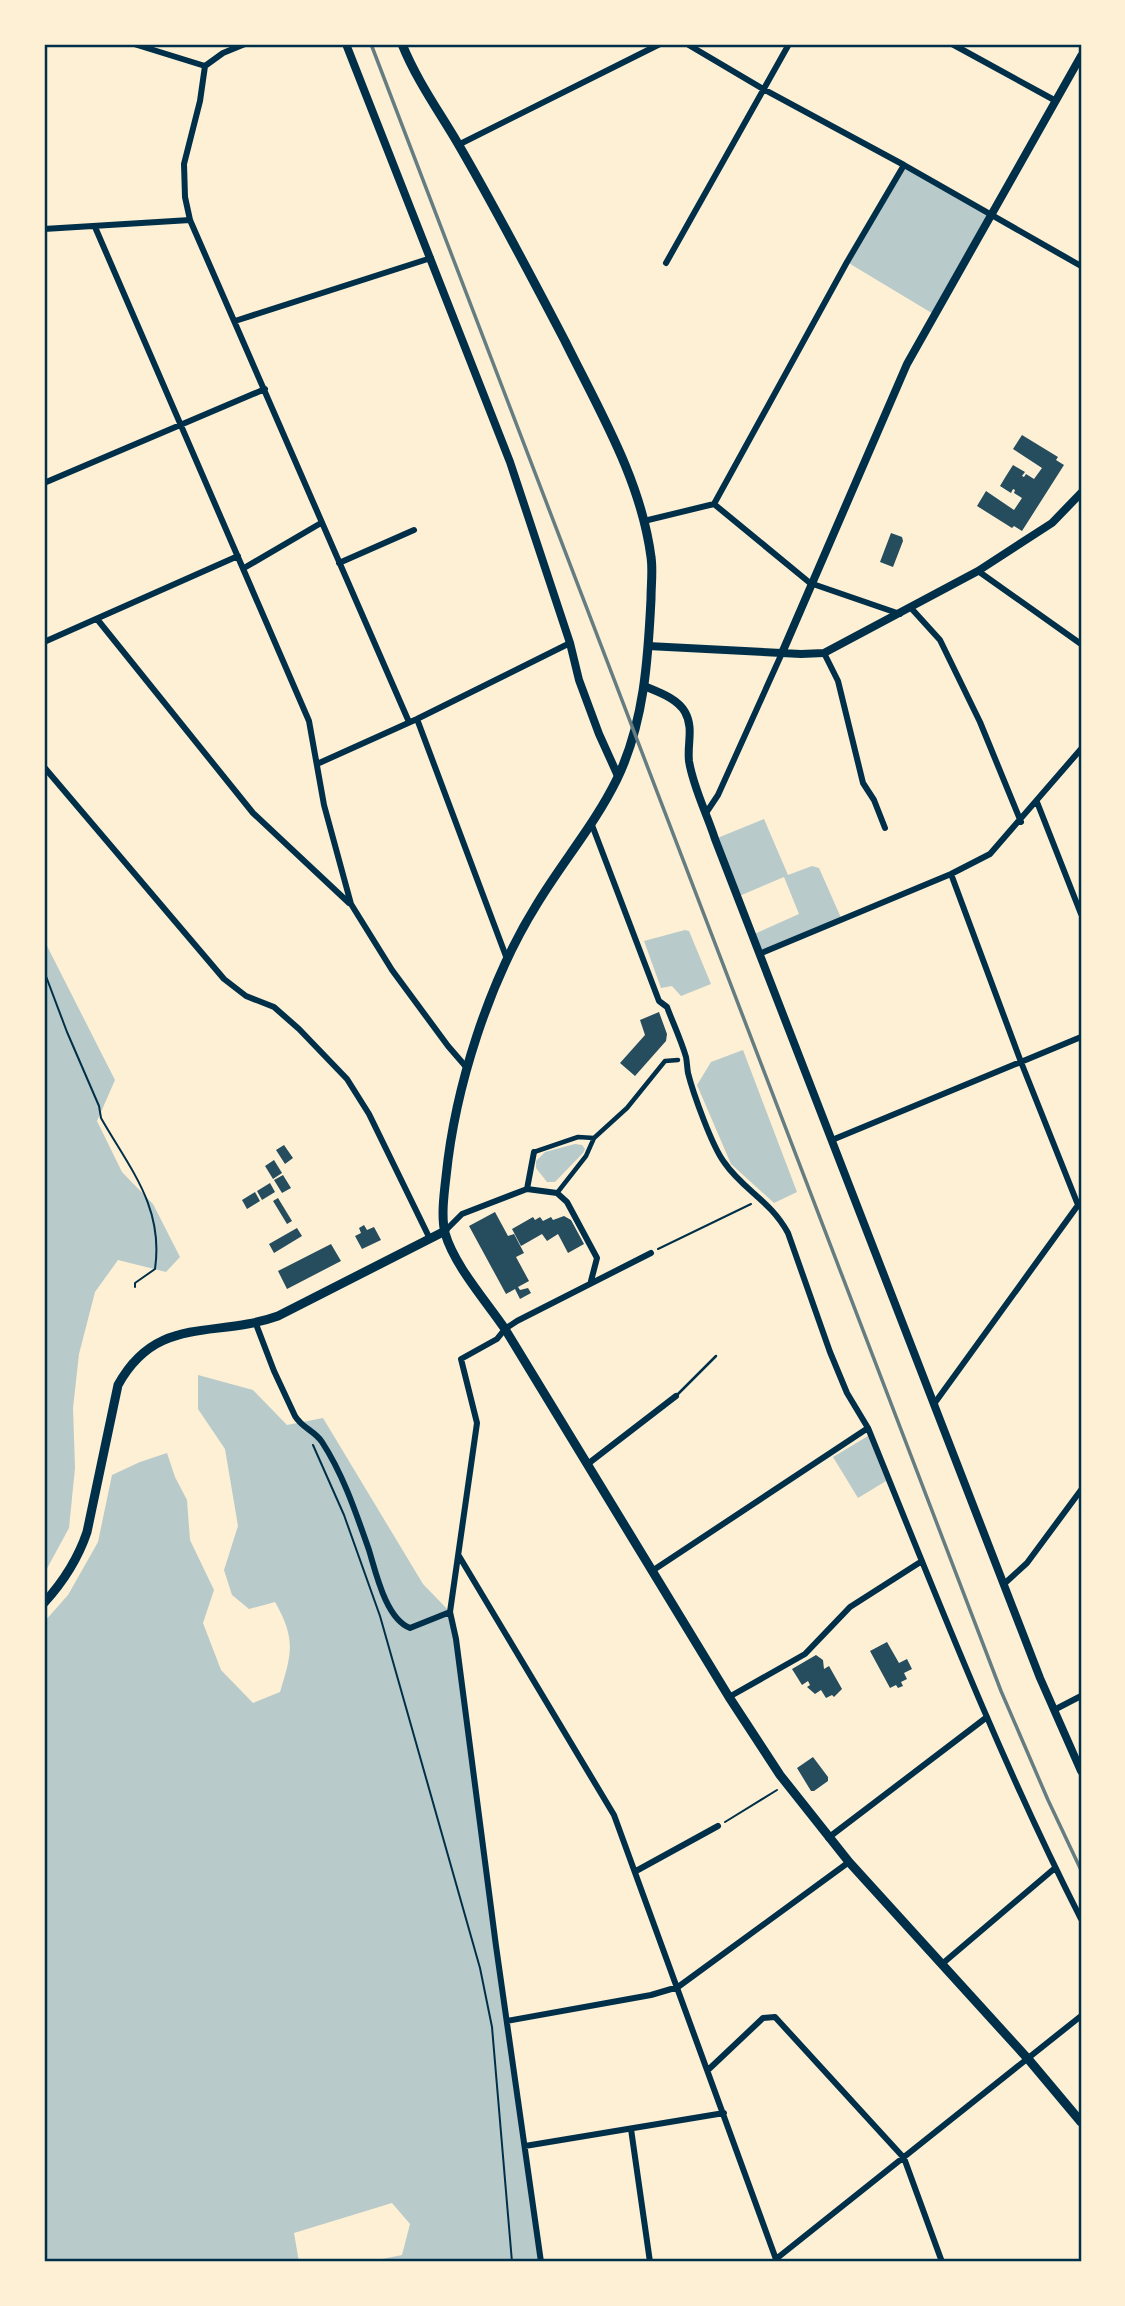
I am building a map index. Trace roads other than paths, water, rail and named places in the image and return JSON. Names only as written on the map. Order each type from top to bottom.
[{"type":"main road","points":[[402,44],[410,64],[548,309],[610,431],[630,477],[644,521],[652,560],[648,646],[637,722],[618,776],[592,825],[537,903],[485,1014],[450,1133],[444,1187],[444,1231],[470,1279],[505,1329],[589,1463],[652,1571],[774,1766],[828,1838],[1029,2060],[1081,2122]]},
{"type":"main road","points":[[44,1603],[67,1575],[81,1551],[118,1385],[142,1352],[167,1337],[200,1330],[251,1325],[278,1316],[444,1231]]},
{"type":"street","points":[[134,44],[205,66]]},
{"type":"street","points":[[245,44],[223,53],[205,66],[200,102],[184,164],[185,197],[190,220],[410,722]]},
{"type":"street","points":[[346,44],[510,462],[570,643],[579,680],[618,776]]},
{"type":"street","points":[[458,145],[660,44]]},
{"type":"street","points":[[687,44],[1081,266]]},
{"type":"street","points":[[666,263],[789,44]]},
{"type":"street","points":[[952,44],[1056,101]]},
{"type":"street","points":[[706,813],[718,795],[782,653],[907,364],[1081,56]]},
{"type":"street","points":[[644,521],[714,504],[847,262],[904,165]]},
{"type":"street","points":[[44,229],[190,220]]},
{"type":"street","points":[[95,227],[309,721],[324,805],[351,904]]},
{"type":"street","points":[[235,321],[431,258]]},
{"type":"street","points":[[44,482],[180,424],[204,417],[265,389]]},
{"type":"street","points":[[648,646],[824,653],[978,571],[1052,523],[1081,493]]},
{"type":"street","points":[[714,504],[810,583],[900,614]]},
{"type":"street","points":[[244,568],[321,523]]},
{"type":"street","points":[[339,563],[414,530]]},
{"type":"street","points":[[44,642],[238,556]]},
{"type":"street","points":[[978,571],[1081,644]]},
{"type":"street","points":[[911,608],[940,640],[980,722],[1021,822]]},
{"type":"street","points":[[97,619],[253,813],[351,904],[392,970],[467,1068]]},
{"type":"street","points":[[317,764],[417,719],[570,643]]},
{"type":"street","points":[[824,653],[838,681],[863,783],[874,800],[885,828]]},
{"type":"street","points":[[643,686],[670,698],[685,712],[691,734],[689,759],[706,813],[1040,1678],[1081,1771]]},
{"type":"street","points":[[417,719],[508,960]]},
{"type":"street","points":[[759,954],[951,874],[990,854],[1021,822],[1081,749]]},
{"type":"street","points":[[44,767],[224,979],[246,996],[274,1007],[299,1028],[347,1079],[369,1114],[430,1239]]},
{"type":"street","points":[[1037,802],[1081,914]]},
{"type":"street","points":[[592,825],[659,1001],[667,1007],[687,1059],[687,1070],[722,1160],[734,1175],[762,1199],[780,1219],[788,1233],[830,1352],[848,1393],[869,1428],[987,1717],[1081,1919]]},
{"type":"street","points":[[934,1404],[1080,1205],[1021,1062],[951,874]]},
{"type":"street","points":[[832,1140],[1081,1037]]},
{"type":"street","points":[[557,1193],[586,1156],[594,1138],[627,1108],[666,1061],[687,1059]]},
{"type":"street","points":[[527,1189],[534,1152],[578,1137],[594,1138]]},
{"type":"street","points":[[444,1231],[462,1214],[527,1189],[557,1193],[567,1202],[597,1258],[591,1282]]},
{"type":"street","points":[[541,2262],[476,1782],[450,1612],[477,1423],[461,1359],[497,1339],[505,1329],[651,1253]]},
{"type":"street","points":[[251,1325],[299,1423],[321,1439],[331,1458],[355,1509],[385,1598],[398,1621],[410,1628],[450,1612]]},
{"type":"street","points":[[589,1463],[676,1396]]},
{"type":"street","points":[[652,1571],[869,1428]]},
{"type":"street","points":[[1004,1584],[1027,1563],[1081,1490]]},
{"type":"street","points":[[459,1556],[614,1815],[777,2261],[1081,2016]]},
{"type":"street","points":[[729,1697],[805,1654],[851,1606],[922,1561]]},
{"type":"street","points":[[1054,1710],[1081,1696]]},
{"type":"street","points":[[828,1838],[987,1717]]},
{"type":"street","points":[[636,1871],[718,1826]]},
{"type":"street","points":[[507,2021],[651,1995],[678,1987],[849,1862]]},
{"type":"street","points":[[942,1964],[1055,1868]]},
{"type":"street","points":[[708,2070],[763,2018],[775,2017],[904,2158],[942,2262]]},
{"type":"street","points":[[525,2146],[724,2113]]},
{"type":"street","points":[[631,2129],[650,2262]]},
{"type":"lane","points":[[676,1396],[716,1356]]},
{"type":"railway","points":[[371,44],[1001,1691],[1081,1870]]}]
